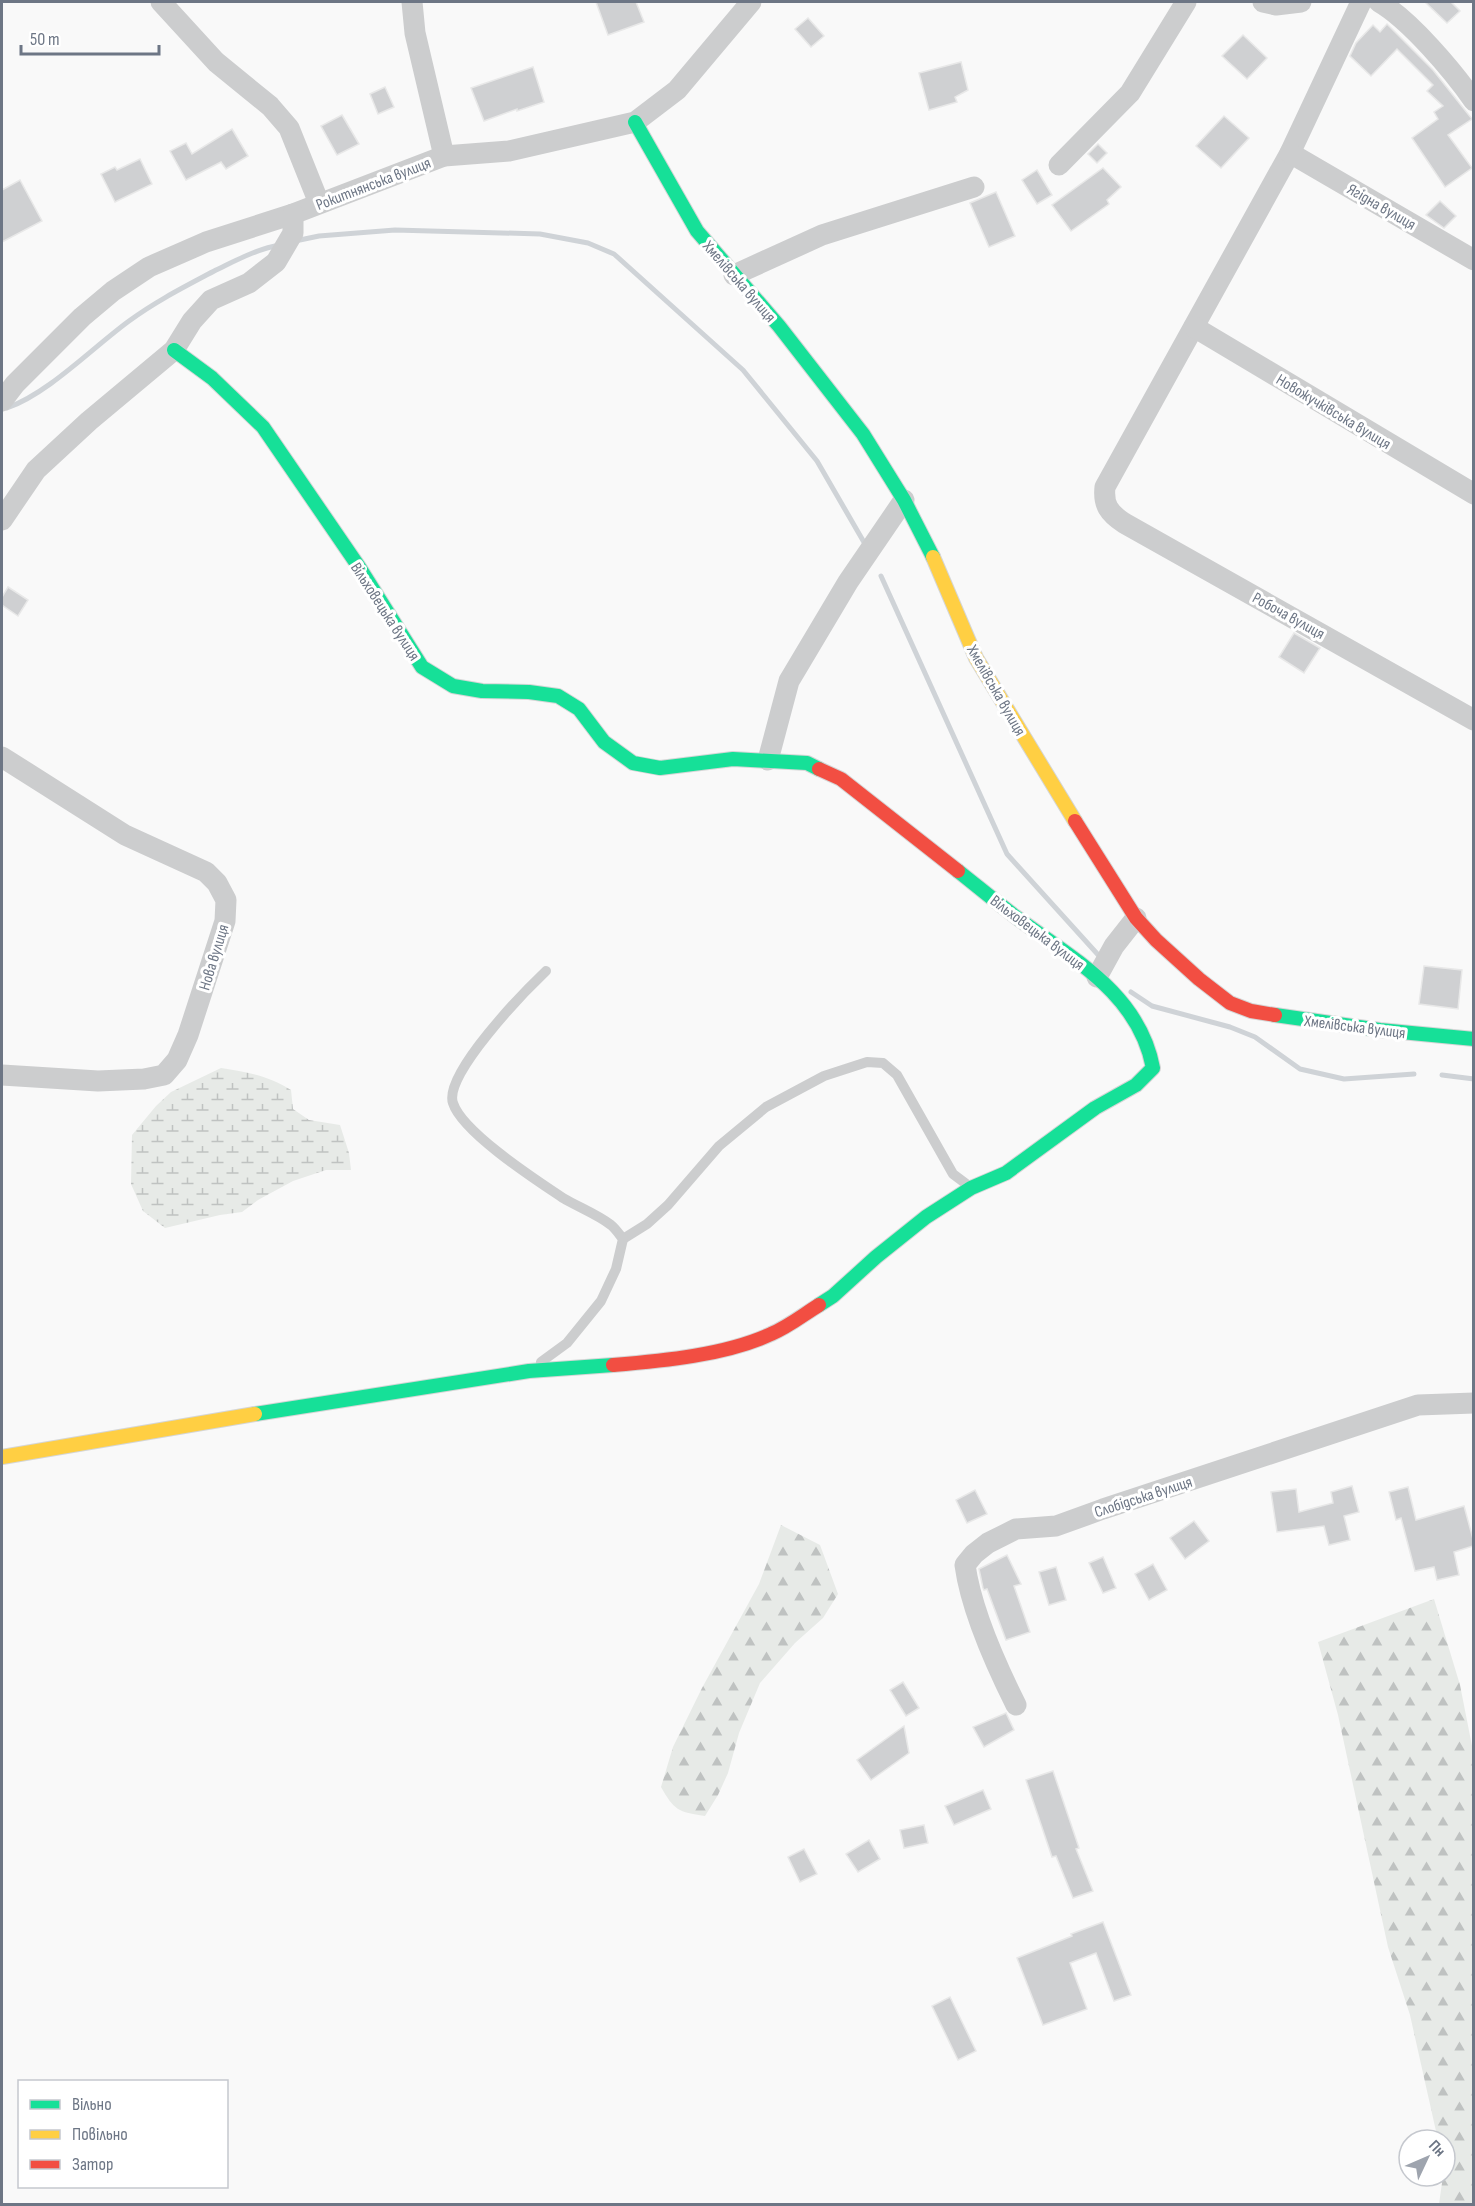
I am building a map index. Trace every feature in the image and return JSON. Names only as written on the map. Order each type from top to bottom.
[{"type":"street","points":[[162,2],[216,62],[270,106],[289,128],[319,203]]},
{"type":"street","points":[[412,2],[415,33],[444,156]]},
{"type":"street","name":"Рокитнянська вулиця","points":[[2,401],[15,384],[82,317],[113,291],[148,267],[206,242],[293,224],[319,203],[370,186],[444,156],[509,151],[635,122],[677,90],[751,2]]},
{"type":"street","points":[[1059,165],[1130,93],[1186,2]]},
{"type":"street","points":[[1263,2],[1276,5],[1301,2]]},
{"type":"street","points":[[1194,327],[1290,153],[1361,2]]},
{"type":"street","points":[[1379,2],[1435,52],[1473,101]]},
{"type":"street","name":"Хмелівська вулиця","points":[[635,122],[697,231],[778,326],[863,435],[904,500],[940,571],[976,658],[1082,835],[1136,918],[1156,940],[1215,993],[1230,1003],[1251,1011],[1380,1030],[1473,1040]]},
{"type":"street","name":"Ягідна вулиця","points":[[1290,153],[1473,260]]},
{"type":"street","points":[[734,275],[822,235],[974,188]]},
{"type":"street","points":[[2,520],[36,470],[89,421],[174,350],[192,321],[212,300],[249,283],[276,262],[293,224]]},
{"type":"street","name":"Новожучківська вулиця","points":[[1194,327],[1473,494]]},
{"type":"street","name":"Робоча вулиця","points":[[1194,327],[1105,487],[1104,496],[1107,508],[1112,515],[1124,523],[1473,720]]},
{"type":"street","name":"Вільховецька вулиця","points":[[2,1457],[147,1431],[529,1371],[669,1361],[744,1344],[772,1334],[833,1296],[926,1216],[971,1188],[1006,1173],[1095,1108],[1136,1085],[1153,1068],[1150,1052],[1134,1018],[1099,973],[1016,917],[841,779],[807,763],[768,760],[733,759],[660,768],[633,764],[604,742],[579,710],[558,696],[529,692],[482,691],[453,686],[422,667],[359,567],[263,427],[212,378],[174,350]]},
{"type":"street","points":[[768,760],[789,681],[843,591],[904,500]]},
{"type":"street","name":"Нова вулиця","points":[[2,757],[125,836],[206,872],[217,883],[226,900],[225,921],[188,1035],[177,1060],[164,1075],[144,1079],[98,1081],[2,1075]]},
{"type":"street","points":[[1099,973],[1114,946],[1136,918]]},
{"type":"street","name":"Слобідська вулиця","points":[[1016,1705],[997,1666],[967,1582],[965,1565],[974,1554],[988,1544],[1016,1528],[1056,1526],[1418,1405],[1473,1403]]},
{"type":"lane","points":[[546,971],[492,1028],[464,1068],[453,1090],[451,1101],[459,1116],[502,1156],[565,1199],[611,1225],[622,1239]]},
{"type":"lane","points":[[529,1371],[567,1342],[601,1301],[616,1269],[622,1239],[647,1224],[668,1205],[719,1146],[766,1107],[824,1076],[867,1062],[883,1063],[897,1075],[953,1174],[971,1188]]},
{"type":"green space","points":[[221,1068],[249,1073],[274,1081],[291,1090],[293,1109],[309,1120],[340,1125],[349,1153],[351,1170],[326,1170],[293,1181],[258,1200],[242,1212],[165,1228],[143,1211],[131,1184],[132,1135],[171,1092]]},
{"type":"green space","points":[[781,1525],[820,1545],[838,1594],[823,1618],[795,1643],[760,1683],[739,1733],[728,1773],[705,1816],[689,1813],[678,1809],[661,1787],[673,1747],[702,1688],[759,1584]]},
{"type":"green space","points":[[1434,1599],[1460,1685],[1473,1751],[1473,2204],[1439,2204],[1441,2188],[1457,2188],[1457,2128],[1435,2128],[1410,2015],[1388,1947],[1338,1715],[1318,1642]]},
{"type":"building","points":[[596,2],[636,2],[644,22],[608,35]]},
{"type":"building","points":[[1425,2],[1451,2],[1460,11],[1447,23]]},
{"type":"building","points":[[808,18],[824,36],[811,47],[795,29]]},
{"type":"building","points":[[1387,24],[1433,70],[1472,119],[1448,135],[1472,168],[1445,187],[1412,138],[1438,119],[1434,112],[1443,106],[1427,91],[1433,85],[1397,49],[1371,76],[1350,56],[1356,43],[1373,25],[1380,32]]},
{"type":"building","points":[[1243,35],[1267,58],[1247,79],[1222,56]]},
{"type":"building","points":[[961,62],[968,90],[955,97],[957,102],[929,110],[919,73]]},
{"type":"building","points":[[533,67],[544,102],[484,121],[471,88]]},
{"type":"building","points":[[385,87],[394,107],[378,114],[370,94]]},
{"type":"building","points":[[342,115],[359,144],[337,155],[321,126]]},
{"type":"building","points":[[1224,116],[1249,138],[1221,168],[1196,146]]},
{"type":"building","points":[[232,129],[248,156],[226,169],[221,162],[186,180],[170,151],[186,143],[192,154]]},
{"type":"building","points":[[1098,144],[1107,153],[1097,163],[1088,154]]},
{"type":"building","points":[[140,159],[152,184],[115,202],[101,174],[115,167],[117,170]]},
{"type":"building","points":[[1103,168],[1121,187],[1107,200],[1109,204],[1071,231],[1052,205]]},
{"type":"building","points":[[1037,170],[1052,195],[1037,204],[1022,180]]},
{"type":"building","points":[[20,180],[42,221],[2,242],[2,190]]},
{"type":"building","points":[[996,192],[1015,236],[989,247],[970,203]]},
{"type":"building","points":[[1440,201],[1456,216],[1444,228],[1426,215]]},
{"type":"building","points":[[8,587],[28,600],[18,616],[2,605],[2,597]]},
{"type":"building","points":[[1294,633],[1320,648],[1304,673],[1279,657]]},
{"type":"building","points":[[1424,966],[1462,970],[1458,1009],[1419,1004]]},
{"type":"building","points":[[1352,1486],[1359,1512],[1344,1516],[1350,1540],[1329,1545],[1324,1526],[1277,1532],[1271,1492],[1296,1489],[1299,1512],[1333,1503],[1331,1492]]},
{"type":"building","points":[[1408,1487],[1416,1520],[1464,1506],[1473,1546],[1454,1552],[1459,1575],[1437,1580],[1434,1567],[1415,1571],[1401,1518],[1396,1520],[1389,1492]]},
{"type":"building","points":[[975,1490],[987,1514],[967,1523],[956,1500]]},
{"type":"building","points":[[1194,1521],[1209,1541],[1185,1559],[1170,1538]]},
{"type":"building","points":[[1007,1555],[1021,1584],[1014,1586],[1030,1632],[1006,1640],[987,1589],[983,1588],[979,1569]]},
{"type":"building","points":[[1103,1557],[1116,1588],[1103,1593],[1089,1563]]},
{"type":"building","points":[[1153,1564],[1167,1590],[1149,1600],[1135,1574]]},
{"type":"building","points":[[1056,1567],[1066,1600],[1049,1605],[1039,1572]]},
{"type":"building","points":[[903,1682],[919,1708],[906,1716],[890,1690]]},
{"type":"building","points":[[1006,1713],[1014,1730],[984,1747],[973,1727]]},
{"type":"building","points":[[904,1726],[909,1753],[871,1780],[857,1760]]},
{"type":"building","points":[[1053,1771],[1079,1848],[1076,1849],[1093,1891],[1073,1898],[1056,1856],[1052,1857],[1026,1780]]},
{"type":"building","points":[[983,1790],[991,1809],[954,1825],[945,1806]]},
{"type":"building","points":[[924,1825],[928,1843],[904,1848],[900,1830]]},
{"type":"building","points":[[869,1840],[880,1859],[858,1872],[846,1854]]},
{"type":"building","points":[[804,1849],[817,1874],[800,1882],[788,1857]]},
{"type":"building","points":[[1103,1922],[1131,1995],[1114,2001],[1096,1953],[1070,1963],[1087,2009],[1043,2025],[1017,1958]]},
{"type":"building","points":[[950,1997],[976,2051],[958,2060],[932,2006]]},
{"type":"waterway","points":[[295,241],[319,236],[395,230],[540,234],[588,243],[614,254],[743,370],[817,461],[865,544]]},
{"type":"waterway","points":[[7,408],[39,392],[129,321],[160,300],[239,259],[280,245]]},
{"type":"waterway","points":[[881,576],[1007,854],[1101,958]]},
{"type":"waterway","points":[[1131,992],[1152,1006],[1230,1027],[1255,1037],[1300,1069],[1344,1079],[1414,1074]]},
{"type":"waterway","points":[[1442,1075],[1474,1079]]},
{"type":"traffic: fast","points":[[635,122],[697,231],[779,326],[863,434],[904,500],[933,557]]},
{"type":"traffic: fast","points":[[174,350],[212,378],[263,427],[359,567],[422,667],[453,686],[482,691],[529,692],[558,696],[579,709],[604,742],[633,763],[660,768],[733,759],[807,763],[819,769]]},
{"type":"traffic: fast","points":[[819,1305],[833,1296],[876,1257],[926,1217],[971,1188],[1006,1173],[1095,1108],[1136,1085],[1153,1068],[1145,1042],[1133,1019],[1118,998],[1080,963],[958,871]]},
{"type":"traffic: fast","points":[[1275,1015],[1380,1030],[1474,1039]]},
{"type":"traffic: fast","points":[[255,1414],[529,1371],[613,1365]]},
{"type":"traffic: slow","points":[[933,557],[976,658],[1075,821]]},
{"type":"traffic: slow","points":[[2,1457],[255,1414]]},
{"type":"traffic: jam","points":[[819,769],[841,779],[958,871]]},
{"type":"traffic: jam","points":[[1075,821],[1136,918],[1156,940],[1199,979],[1230,1003],[1251,1011],[1275,1015]]},
{"type":"traffic: jam","points":[[613,1365],[673,1359],[734,1347],[777,1331],[819,1305]]}]
